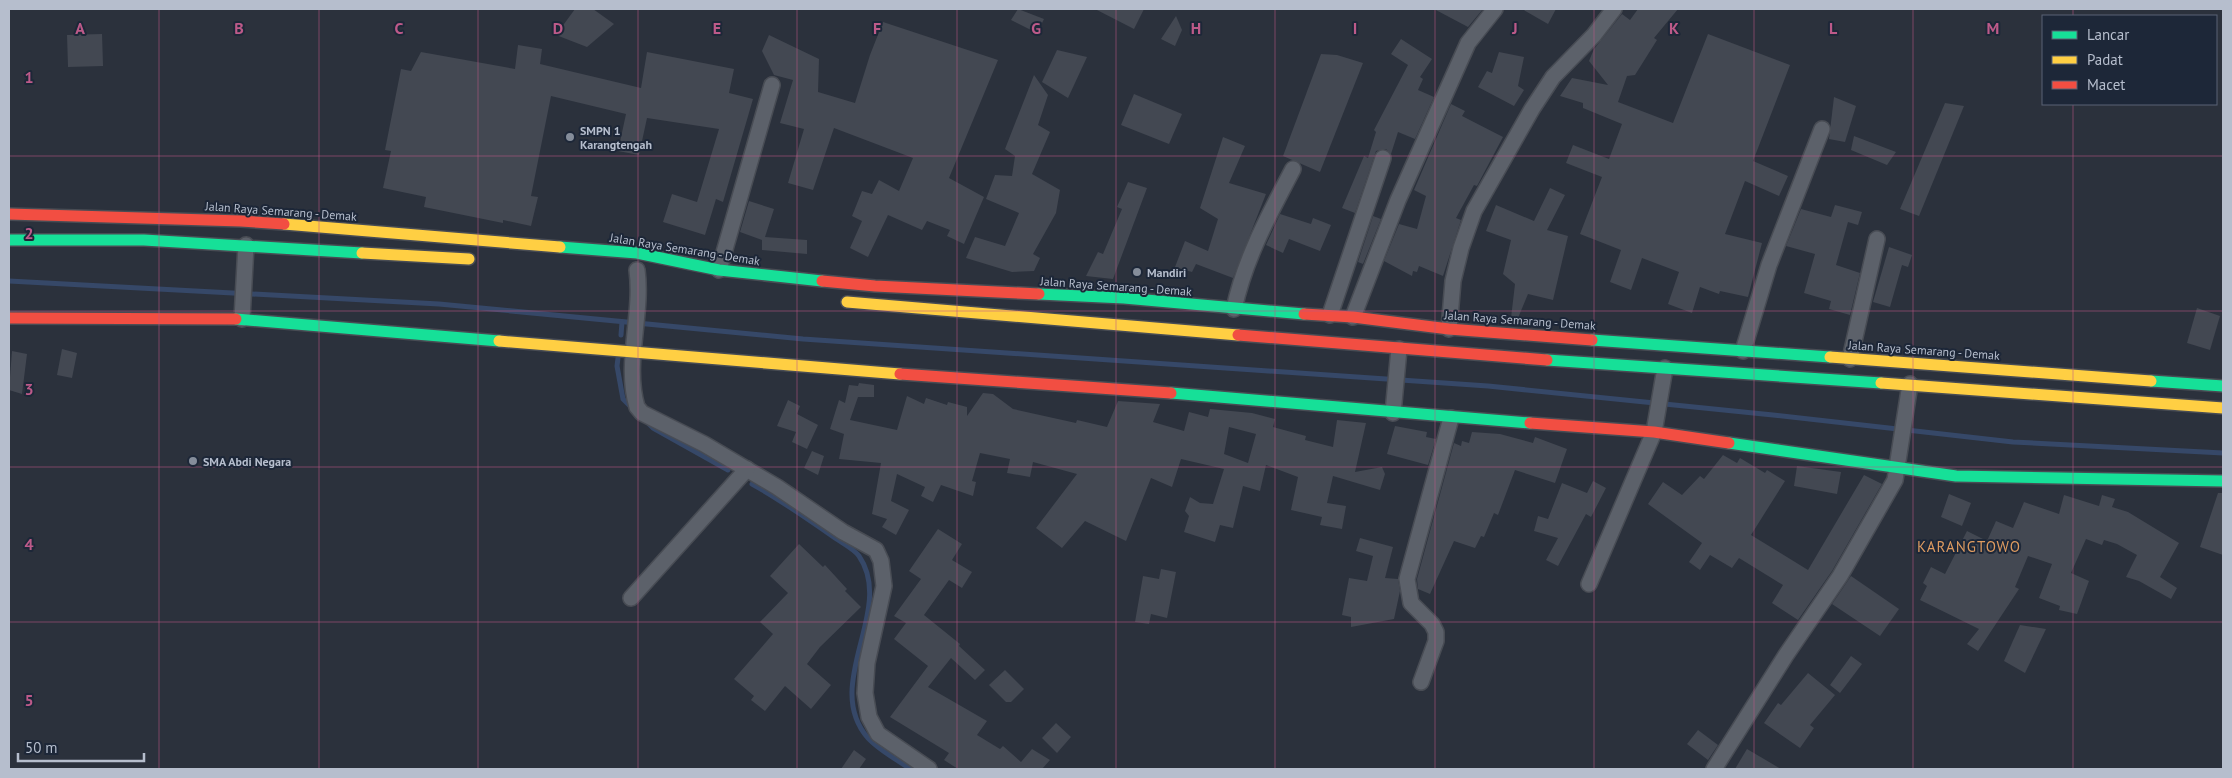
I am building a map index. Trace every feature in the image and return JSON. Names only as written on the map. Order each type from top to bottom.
[{"type":"main road","name":"Jalan Raya Semarang - Demak","points":[[9,214],[251,221],[637,253],[719,270],[875,286],[1124,298],[1234,309],[1353,317],[1449,329],[2223,386]]},
{"type":"main road","points":[[9,240],[144,240],[479,259]]},
{"type":"main road","points":[[836,300],[1399,353],[1568,360],[1665,373],[1910,384],[2223,408]]},
{"type":"main road","points":[[9,318],[242,315],[968,380],[1139,390],[1393,409],[1451,418],[1654,429],[1956,476],[2223,481]]},
{"type":"main road","points":[[1568,360],[1570,337]]},
{"type":"street","points":[[1353,317],[1398,200],[1468,43],[1494,9]]},
{"type":"street","points":[[1449,329],[1454,281],[1461,248],[1474,211],[1532,109],[1553,77],[1594,35],[1614,9]]},
{"type":"street","points":[[719,270],[772,85]]},
{"type":"street","points":[[1743,351],[1769,265],[1822,129]]},
{"type":"street","points":[[1330,315],[1383,158]]},
{"type":"street","points":[[1234,309],[1240,278],[1256,240],[1293,169]]},
{"type":"street","points":[[1850,359],[1877,239]]},
{"type":"street","points":[[242,315],[246,245]]},
{"type":"street","points":[[637,270],[639,287],[633,350],[636,408],[747,469],[844,532],[876,550],[882,561],[884,586],[867,663],[865,693],[869,717],[878,734],[929,769]]},
{"type":"street","points":[[1393,409],[1399,353]]},
{"type":"street","points":[[1589,584],[1654,429],[1665,373]]},
{"type":"street","points":[[1714,769],[1786,655],[1840,576],[1895,480],[1895,467],[1910,384]]},
{"type":"street","points":[[1421,682],[1436,641],[1436,632],[1432,624],[1411,603],[1407,580],[1451,418]]},
{"type":"street","points":[[631,598],[747,469]]},
{"type":"building","points":[[575,9],[593,9],[614,24],[587,47],[556,35]]},
{"type":"building","points":[[1018,9],[1044,19],[1037,33],[1011,20]]},
{"type":"building","points":[[1095,9],[1144,9],[1134,29]]},
{"type":"building","points":[[1434,9],[1483,9],[1468,27]]},
{"type":"building","points":[[1522,9],[1556,9],[1548,24]]},
{"type":"building","points":[[1638,9],[1678,9],[1654,38],[1657,40],[1635,75],[1627,76],[1618,102],[1673,123],[1708,34],[1790,65],[1753,161],[1788,176],[1779,196],[1745,181],[1725,234],[1762,243],[1748,297],[1720,291],[1719,294],[1700,287],[1692,313],[1668,304],[1679,272],[1642,258],[1631,290],[1610,282],[1621,250],[1580,234],[1602,177],[1566,163],[1573,145],[1609,159],[1622,124],[1583,108],[1583,103],[1560,96],[1572,78],[1608,85],[1589,61],[1594,49],[1622,14],[1630,20]]},
{"type":"building","points":[[1176,16],[1182,30],[1175,46],[1161,39]]},
{"type":"building","points":[[883,22],[998,60],[949,178],[984,197],[964,244],[947,236],[950,230],[927,221],[922,230],[888,215],[868,257],[850,248],[862,221],[852,216],[862,191],[872,194],[879,180],[899,191],[913,158],[834,128],[813,190],[788,183],[804,129],[780,123],[793,80],[774,75],[762,51],[769,35],[819,59],[818,92],[855,103],[870,55]]},
{"type":"building","points":[[102,34],[103,66],[68,67],[67,35]]},
{"type":"building","points":[[1401,39],[1432,59],[1420,77],[1423,79],[1418,90],[1434,97],[1415,139],[1398,132],[1391,154],[1386,149],[1376,151],[1355,213],[1342,208],[1364,156],[1368,158],[1376,132],[1374,130],[1408,65],[1391,54]]},
{"type":"building","points":[[518,45],[542,49],[540,64],[641,88],[647,52],[734,69],[729,93],[753,99],[723,202],[716,199],[705,235],[663,222],[672,194],[697,202],[719,129],[647,118],[639,155],[618,151],[626,114],[551,96],[531,196],[538,197],[531,226],[503,220],[503,223],[424,207],[426,197],[383,188],[391,151],[385,150],[401,69],[411,71],[421,52],[515,69]]},
{"type":"building","points":[[1057,50],[1087,57],[1068,98],[1042,82]]},
{"type":"building","points":[[1499,52],[1524,57],[1518,86],[1524,90],[1514,106],[1478,87],[1487,71],[1492,73]]},
{"type":"building","points":[[1321,54],[1337,55],[1363,63],[1320,172],[1283,156]]},
{"type":"building","points":[[1034,75],[1048,95],[1038,125],[1050,132],[1032,174],[1060,190],[1056,213],[1033,254],[1040,258],[1034,271],[1012,272],[966,258],[975,237],[1005,246],[1019,213],[986,199],[995,175],[1012,176],[1015,156],[1005,149]]},
{"type":"building","points":[[1134,94],[1182,114],[1169,144],[1121,125]]},
{"type":"building","points":[[1834,97],[1856,106],[1845,142],[1829,139]]},
{"type":"building","points":[[1945,103],[1964,106],[1919,216],[1900,209]]},
{"type":"building","points":[[1451,104],[1465,111],[1462,116],[1503,137],[1477,186],[1474,185],[1456,218],[1461,220],[1443,276],[1419,266],[1417,272],[1413,271],[1412,276],[1384,261],[1399,224],[1417,229],[1426,196],[1414,190]]},
{"type":"building","points":[[1854,136],[1896,152],[1887,165],[1851,150]]},
{"type":"building","points":[[1223,137],[1245,146],[1229,183],[1266,194],[1233,278],[1196,264],[1192,272],[1175,267],[1185,241],[1208,251],[1218,219],[1200,208]]},
{"type":"building","points":[[1128,182],[1147,188],[1113,279],[1086,276],[1098,252],[1103,254],[1122,209],[1117,207]]},
{"type":"building","points":[[1550,188],[1565,195],[1547,230],[1568,236],[1553,300],[1528,294],[1518,318],[1511,318],[1515,284],[1503,274],[1511,240],[1486,231],[1496,205],[1534,221]]},
{"type":"building","points":[[749,201],[774,209],[765,237],[807,240],[807,254],[762,250],[762,240],[740,232]]},
{"type":"building","points":[[1835,205],[1862,212],[1858,225],[1848,222],[1836,265],[1860,273],[1850,315],[1829,309],[1831,301],[1804,293],[1815,254],[1786,246],[1801,209],[1831,217]]},
{"type":"building","points":[[1280,214],[1311,224],[1313,218],[1331,225],[1320,251],[1289,239],[1283,253],[1266,245]]},
{"type":"building","points":[[1373,216],[1381,219],[1363,264],[1358,262]]},
{"type":"building","points":[[1889,247],[1912,255],[1908,267],[1902,265],[1890,307],[1873,302]]},
{"type":"building","points":[[2197,308],[2220,316],[2210,350],[2187,343]]},
{"type":"building","points":[[62,349],[77,353],[72,378],[57,375]]},
{"type":"building","points":[[12,351],[27,354],[22,394],[9,390]]},
{"type":"building","points":[[859,383],[874,385],[874,397],[858,397],[850,420],[897,430],[907,396],[924,404],[926,398],[947,405],[948,402],[967,407],[967,416],[983,393],[993,394],[1013,409],[1076,423],[1077,420],[1107,427],[1118,401],[1160,404],[1153,422],[1184,431],[1189,412],[1208,417],[1210,409],[1252,413],[1275,419],[1273,427],[1306,436],[1305,440],[1333,447],[1337,420],[1366,423],[1355,472],[1382,467],[1385,474],[1380,490],[1333,476],[1327,503],[1346,506],[1342,529],[1320,525],[1322,517],[1291,510],[1298,477],[1266,465],[1260,491],[1243,486],[1233,528],[1220,525],[1215,542],[1184,532],[1189,516],[1185,511],[1190,497],[1200,503],[1213,504],[1224,469],[1181,459],[1172,487],[1151,478],[1126,541],[1085,521],[1062,548],[1036,528],[1077,474],[1033,462],[1030,477],[1007,473],[1010,459],[980,453],[972,481],[976,482],[973,496],[941,485],[933,502],[921,496],[925,487],[897,474],[891,501],[909,510],[896,535],[882,527],[887,519],[872,514],[881,463],[839,459],[844,434],[830,429],[839,400],[845,403],[849,385],[858,386]],"holes":[[[1229,427],[1256,434],[1248,463],[1224,454]]]},
{"type":"building","points":[[788,400],[800,406],[797,414],[818,425],[807,449],[792,442],[796,432],[777,426]]},
{"type":"building","points":[[1395,426],[1427,432],[1426,437],[1436,439],[1428,465],[1387,454]]},
{"type":"building","points":[[1472,432],[1500,434],[1533,443],[1535,437],[1567,449],[1555,483],[1515,470],[1498,515],[1494,513],[1484,537],[1481,536],[1475,548],[1454,541],[1430,594],[1418,589],[1417,579],[1454,443],[1461,446],[1462,441],[1469,443]]},
{"type":"building","points":[[812,451],[824,456],[818,475],[804,468]]},
{"type":"building","points":[[1723,455],[1737,463],[1740,458],[1765,473],[1767,470],[1785,481],[1751,535],[1808,570],[1864,475],[1882,484],[1832,571],[1798,620],[1772,603],[1783,585],[1739,558],[1732,568],[1710,555],[1700,570],[1689,562],[1702,543],[1648,504],[1663,482],[1682,495],[1700,476],[1704,479]]},
{"type":"building","points":[[1797,466],[1841,472],[1837,494],[1794,486]]},
{"type":"building","points":[[1593,481],[1606,488],[1591,517],[1586,514],[1558,566],[1546,560],[1558,538],[1534,531],[1538,516],[1548,519],[1562,483],[1587,493]]},
{"type":"building","points":[[2218,493],[2223,493],[2223,555],[2200,547]]},
{"type":"building","points":[[1949,494],[1971,503],[1962,526],[1941,517]]},
{"type":"building","points":[[2064,495],[2099,506],[2102,495],[2115,499],[2112,507],[2128,512],[2179,543],[2160,577],[2177,588],[2171,599],[2139,581],[2126,577],[2137,555],[2117,544],[2104,540],[2102,545],[2086,539],[2071,573],[2089,581],[2077,614],[2059,610],[2060,606],[2039,598],[2052,564],[2028,556],[2015,587],[2019,589],[1978,651],[1967,644],[1979,629],[1920,600],[1927,586],[1923,583],[1931,567],[1945,574],[1967,531],[1987,541],[1996,521],[2013,528],[2024,502],[2059,514]]},
{"type":"building","points":[[938,529],[962,544],[952,560],[972,572],[962,588],[949,580],[924,615],[960,644],[959,646],[985,670],[975,680],[951,658],[928,687],[987,721],[977,735],[1000,749],[1003,746],[1021,762],[1032,749],[1050,760],[1042,769],[958,769],[944,760],[949,753],[890,717],[928,666],[894,639],[906,623],[894,616],[921,579],[909,571]]},
{"type":"building","points":[[1360,538],[1393,547],[1385,578],[1398,579],[1400,591],[1394,619],[1351,627],[1351,617],[1342,615],[1349,578],[1367,581],[1373,556],[1356,551]]},
{"type":"building","points":[[799,544],[823,567],[825,565],[847,589],[845,591],[861,607],[820,647],[807,664],[831,685],[811,709],[785,686],[765,711],[751,700],[754,696],[734,679],[773,634],[760,622],[788,593],[770,576]]},
{"type":"building","points":[[1161,569],[1176,572],[1167,618],[1151,614],[1149,624],[1135,622],[1143,576],[1159,579]]},
{"type":"building","points":[[1851,576],[1899,609],[1880,636],[1832,604]]},
{"type":"building","points":[[2020,625],[2046,629],[2025,673],[2004,661]]},
{"type":"building","points":[[1851,656],[1862,664],[1840,693],[1830,685]]},
{"type":"building","points":[[1005,670],[1024,689],[1011,702],[1006,702],[989,685]]},
{"type":"building","points":[[1808,673],[1835,695],[1810,725],[1814,728],[1800,748],[1764,723],[1778,703],[1781,705]]},
{"type":"building","points":[[1056,723],[1071,737],[1057,753],[1042,738]]},
{"type":"building","points":[[1698,730],[1718,745],[1708,760],[1687,744]]},
{"type":"building","points":[[1747,749],[1781,769],[1735,769]]},
{"type":"building","points":[[854,750],[866,759],[859,769],[841,769]]},
{"type":"waterway","points":[[9,281],[439,304],[803,339],[1488,386],[2013,442],[2223,453]]},
{"type":"waterway","points":[[621,335],[622,322]]},
{"type":"waterway","points":[[618,358],[617,366],[623,399],[633,409]]},
{"type":"waterway","points":[[647,422],[653,428],[728,470]]},
{"type":"waterway","points":[[752,484],[805,517],[859,556],[868,577],[869,600],[866,623],[854,671],[852,694],[856,717],[872,742],[888,755],[911,769]]},
{"type":"traffic: fast","points":[[9,240],[144,240],[362,253]]},
{"type":"traffic: fast","points":[[560,247],[637,253],[719,270],[822,281]]},
{"type":"traffic: fast","points":[[1039,294],[1124,298],[1304,314]]},
{"type":"traffic: fast","points":[[236,319],[499,341]]},
{"type":"traffic: fast","points":[[1592,340],[1830,357]]},
{"type":"traffic: fast","points":[[1547,360],[1881,383]]},
{"type":"traffic: fast","points":[[2151,381],[2223,386]]},
{"type":"traffic: fast","points":[[1171,393],[1530,423]]},
{"type":"traffic: fast","points":[[1729,443],[1956,476],[2223,481]]},
{"type":"traffic: slow","points":[[284,224],[560,247]]},
{"type":"traffic: slow","points":[[362,253],[469,259]]},
{"type":"traffic: slow","points":[[847,302],[1238,335]]},
{"type":"traffic: slow","points":[[499,341],[900,374]]},
{"type":"traffic: slow","points":[[1830,357],[2151,381]]},
{"type":"traffic: slow","points":[[1881,383],[2223,408]]},
{"type":"traffic: jam","points":[[9,214],[284,224]]},
{"type":"traffic: jam","points":[[822,281],[875,286],[1039,294]]},
{"type":"traffic: jam","points":[[1304,314],[1353,317],[1449,329],[1592,340]]},
{"type":"traffic: jam","points":[[9,318],[236,319]]},
{"type":"traffic: jam","points":[[1238,335],[1547,360]]},
{"type":"traffic: jam","points":[[900,374],[1171,393]]},
{"type":"traffic: jam","points":[[1530,423],[1654,432],[1729,443]]},
{"type":"place","name":"SMPN 1 Karangtengah","points":[[570,137]]},
{"type":"place","name":"Mandiri","points":[[1137,272]]},
{"type":"place","name":"SMA Abdi Negara","points":[[193,461]]},
{"type":"district","name":"KARANGTOWO","points":[[1969,546]]}]
